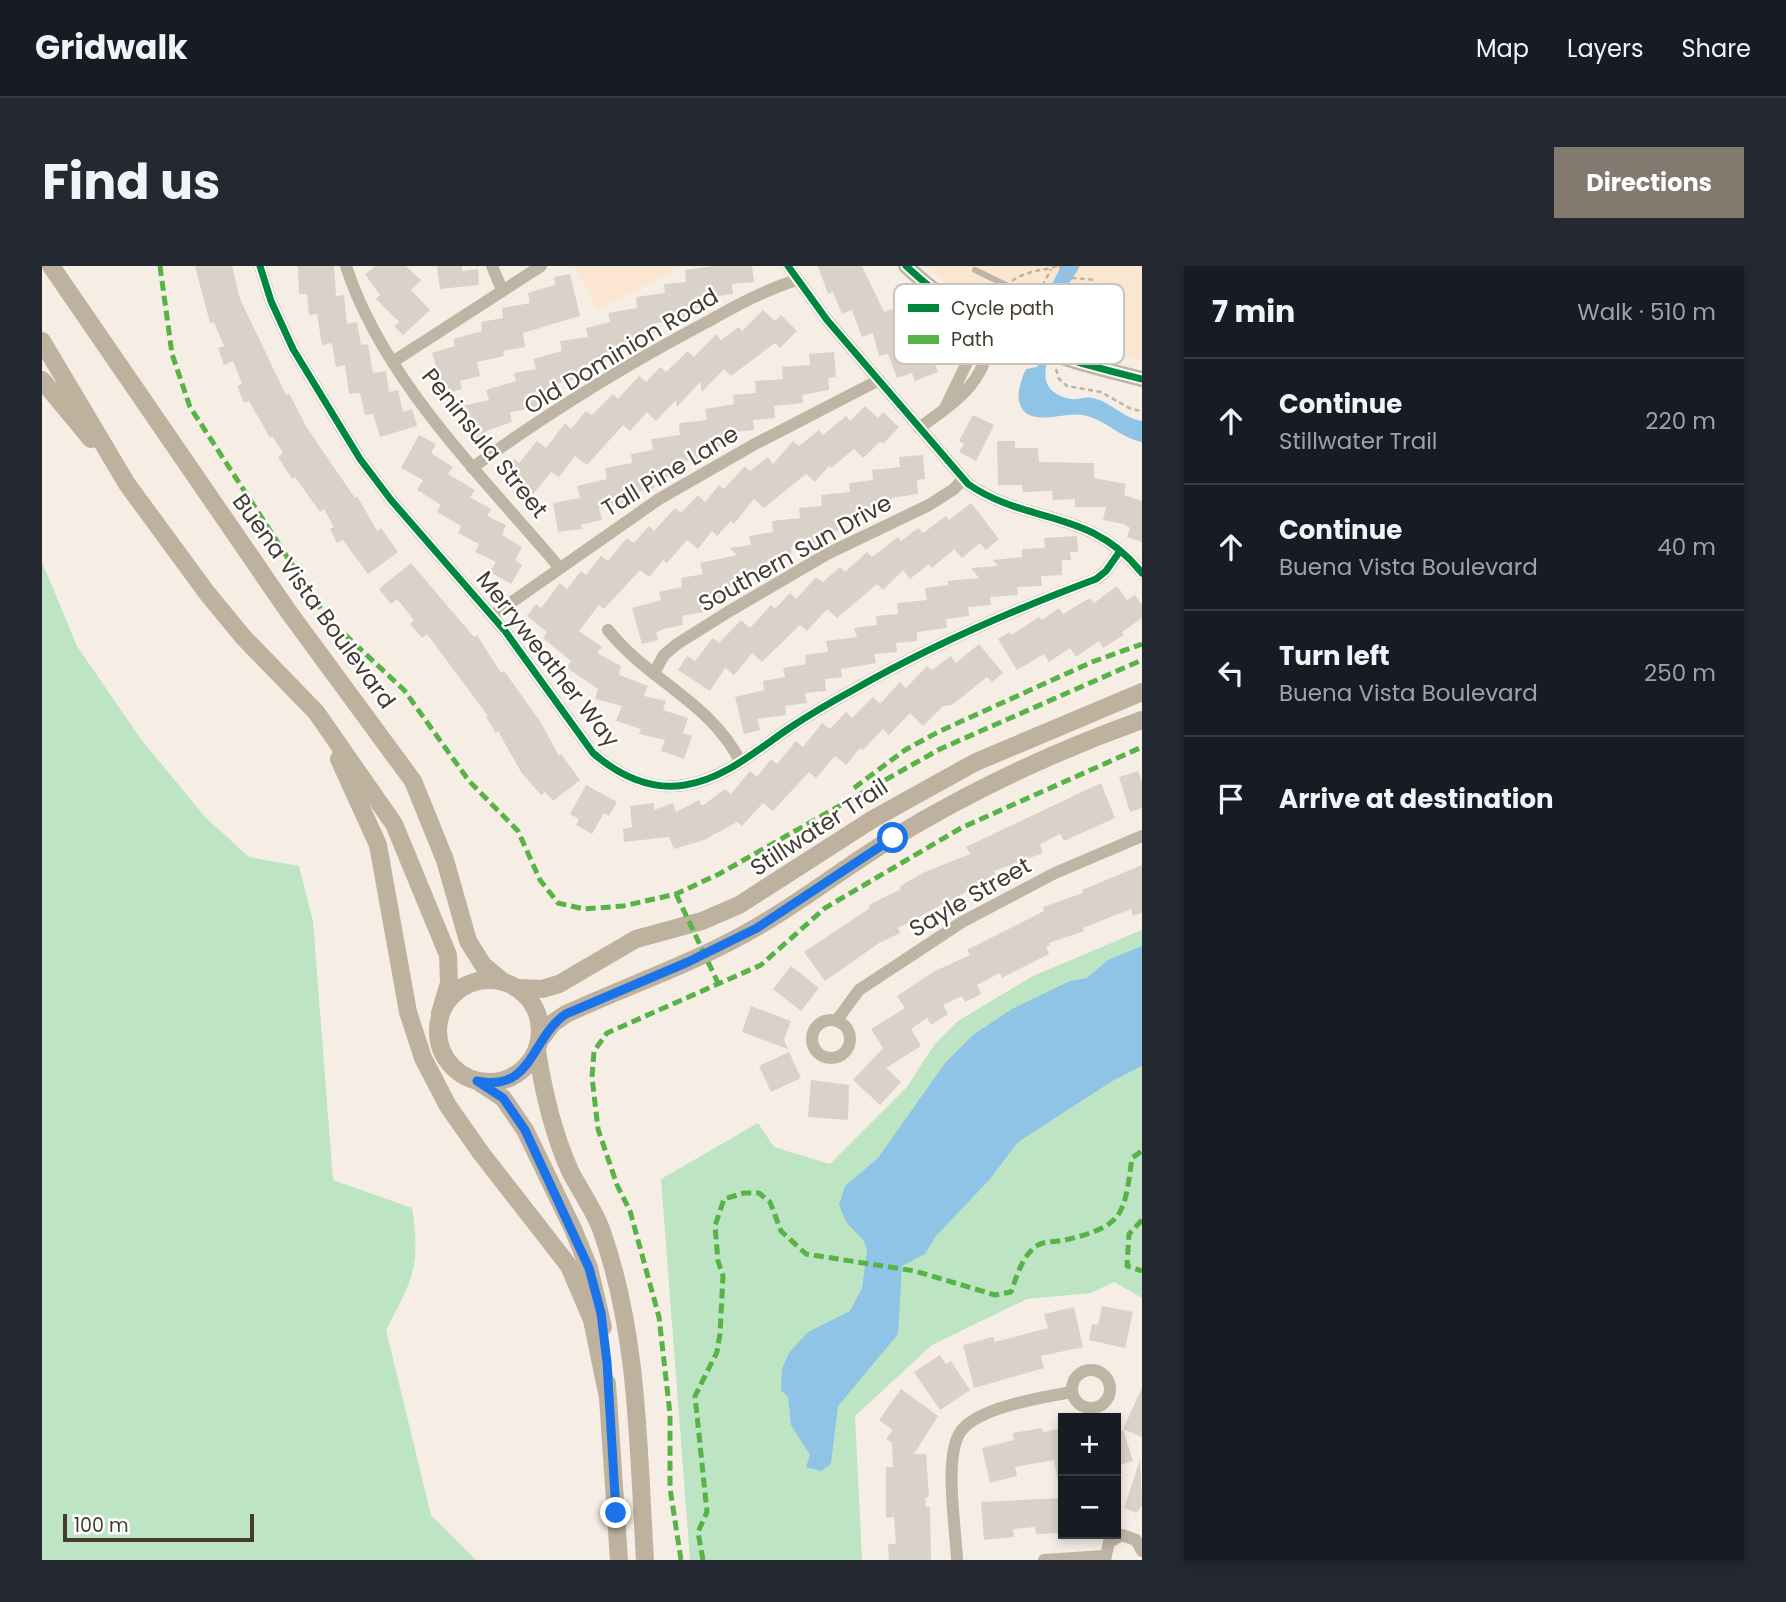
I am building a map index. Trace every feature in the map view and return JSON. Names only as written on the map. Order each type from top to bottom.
[{"type":"main road","name":"Buena Vista Boulevard","points":[[51,266],[295,622],[413,781],[445,860],[468,941],[483,965],[502,981]]},
{"type":"main road","points":[[42,341],[127,484]]},
{"type":"main road","points":[[42,380],[127,484],[244,638],[316,712],[394,824],[423,889],[447,955],[449,983],[440,1013],[439,1045],[456,1071],[503,1098],[525,1130],[573,1229],[601,1313],[619,1560]]},
{"type":"main road","name":"Stillwater Trail","points":[[519,988],[542,989],[559,984],[636,939],[702,921],[739,905],[873,819],[976,762],[1142,692]]},
{"type":"main road","points":[[316,712],[378,845],[408,1012],[423,1058],[448,1106],[569,1266],[592,1320],[607,1393]]},
{"type":"main road","points":[[477,1081],[502,1081],[517,1075],[529,1064],[553,1023],[566,1014],[747,933],[893,838],[971,794],[1053,755],[1142,719]]},
{"type":"main road","name":"Buena Vista Boulevard","points":[[440,1013],[447,1000],[465,986],[486,979],[502,981],[519,988]]},
{"type":"main road","points":[[519,988],[538,1014],[548,1115],[570,1171],[600,1228],[622,1306],[633,1366],[645,1560]]},
{"type":"street","name":"Merryweather Way","points":[[260,266],[281,324],[335,422],[391,500],[492,616],[552,692],[582,739],[608,766],[641,782],[682,786],[703,781],[740,761],[804,718],[899,664],[995,618],[1096,579],[1106,572],[1120,551]]},
{"type":"street","name":"Peninsula Street","points":[[346,266],[358,295],[394,361],[472,468],[559,567]]},
{"type":"street","points":[[492,266],[502,290]]},
{"type":"street","points":[[394,361],[541,266]]},
{"type":"street","points":[[788,266],[963,479],[980,492],[1098,533],[1142,573]]},
{"type":"street","points":[[906,266],[925,284]]},
{"type":"street","name":"Old Dominion Road","points":[[472,468],[567,404],[675,339],[767,291],[797,280]]},
{"type":"street","points":[[919,428],[961,398],[983,364]]},
{"type":"street","points":[[1083,364],[1142,379]]},
{"type":"street","name":"Tall Pine Lane","points":[[492,616],[559,567],[706,471],[879,380]]},
{"type":"street","name":"Southern Sun Drive","points":[[654,673],[664,655],[718,618],[827,554],[929,505],[954,489],[963,479]]},
{"type":"street","points":[[608,630],[622,648],[719,726],[740,761]]},
{"type":"street","name":"Sayle Street","points":[[837,1020],[859,990],[962,922],[1055,873],[1142,836]]},
{"type":"street","points":[[957,1560],[953,1456],[961,1431],[971,1421],[985,1414],[1072,1392]]},
{"type":"street","points":[[1044,1560],[1105,1558],[1109,1542],[1122,1535],[1136,1540],[1142,1551]]},
{"type":"lane","points":[[975,270],[1004,284]]},
{"type":"path","points":[[1008,284],[1033,269],[1059,266],[1072,278],[1097,280]]},
{"type":"path","points":[[1044,284],[1051,269]]},
{"type":"path","points":[[1058,364],[1056,372],[1062,383],[1101,392],[1131,409],[1142,411]]},
{"type":"shaded area","points":[[573,266],[682,266],[598,310]]},
{"type":"shaded area","points":[[925,266],[1142,266],[1142,361],[1124,356],[1124,284],[946,284]]},
{"type":"green space","points":[[42,562],[77,646],[140,738],[205,817],[249,857],[299,866],[313,921],[333,1180],[412,1208],[416,1244],[413,1272],[386,1330],[431,1515],[476,1560],[42,1560]]},
{"type":"green space","points":[[1142,930],[1142,1298],[1114,1282],[1091,1293],[1027,1299],[932,1345],[855,1416],[862,1560],[690,1560],[661,1179],[758,1123],[774,1147],[830,1164],[907,1087],[934,1045],[958,1021],[1033,976]]},
{"type":"water","points":[[1061,266],[1080,266],[1069,284],[1053,282]]},
{"type":"water","points":[[1038,364],[1047,364],[1047,383],[1059,395],[1071,399],[1099,400],[1129,417],[1142,421],[1142,442],[1083,415],[1029,415],[1019,401],[1020,385],[1026,369],[1037,367]]},
{"type":"water","points":[[1142,946],[1142,1066],[1114,1080],[1018,1142],[989,1180],[936,1236],[925,1254],[902,1266],[898,1334],[838,1406],[831,1464],[821,1471],[806,1467],[810,1455],[791,1425],[788,1397],[781,1390],[782,1369],[789,1353],[808,1332],[850,1311],[862,1288],[867,1251],[864,1241],[846,1222],[839,1205],[845,1186],[878,1158],[945,1063],[973,1035],[1012,1009],[1070,981],[1087,978],[1108,960]]},
{"type":"building","points":[[195,266],[232,266],[240,299],[286,395],[289,393],[307,428],[355,498],[357,496],[377,531],[381,528],[398,552],[368,574],[343,540],[337,543],[330,529],[334,527],[324,509],[320,512],[295,477],[292,479],[278,457],[283,453],[272,436],[270,438],[249,401],[244,403],[237,386],[242,384],[233,361],[224,365],[218,348],[224,346],[214,322],[210,323]]},
{"type":"building","points":[[298,266],[334,266],[336,296],[344,295],[347,324],[357,322],[361,345],[368,344],[373,373],[386,371],[389,392],[398,390],[403,412],[412,409],[417,426],[380,437],[373,414],[365,415],[360,393],[349,394],[345,365],[336,367],[332,343],[322,345],[317,314],[309,315],[307,294],[299,294]]},
{"type":"building","points":[[376,266],[406,266],[421,280],[411,290],[430,310],[403,335],[394,326],[399,322],[376,299],[380,295],[365,274]]},
{"type":"building","points":[[437,266],[462,266],[462,271],[478,269],[479,285],[440,289]]},
{"type":"building","points":[[713,266],[752,266],[754,282],[732,284],[733,294],[704,298],[705,307],[684,309],[685,320],[655,323],[657,333],[630,339],[632,347],[610,351],[612,359],[581,366],[583,377],[557,384],[559,391],[537,397],[538,407],[510,412],[512,422],[486,431],[488,439],[470,443],[462,406],[489,400],[486,390],[516,381],[514,373],[536,369],[533,359],[562,351],[560,341],[588,337],[586,328],[610,322],[608,313],[637,308],[636,297],[665,293],[664,284],[686,282],[685,270]]},
{"type":"building","points":[[818,266],[862,266],[884,312],[894,308],[894,364],[935,364],[938,372],[915,381],[912,373],[897,378],[888,354],[879,356],[873,333],[862,337],[852,310],[842,314],[833,292],[828,294]]},
{"type":"building","points":[[570,274],[580,316],[523,333],[525,347],[503,351],[504,356],[477,362],[480,376],[460,381],[462,389],[438,396],[431,372],[437,370],[432,353],[455,346],[453,339],[482,331],[481,322],[503,318],[502,308],[530,303],[528,293],[555,285],[554,277]]},
{"type":"building","points":[[763,310],[775,321],[781,315],[797,331],[780,348],[775,343],[731,376],[724,369],[702,392],[700,382],[677,407],[676,400],[656,421],[647,412],[630,431],[623,425],[587,465],[575,456],[559,477],[551,472],[533,494],[504,471],[514,459],[519,463],[537,441],[546,448],[565,423],[571,429],[586,411],[592,415],[613,394],[618,399],[639,376],[646,382],[660,367],[666,372],[688,351],[694,357],[716,334],[721,340],[739,327],[742,331]]},
{"type":"building","points":[[834,352],[836,377],[828,378],[829,390],[802,395],[803,403],[774,406],[775,418],[753,420],[754,430],[724,433],[726,445],[700,450],[701,459],[672,463],[674,476],[653,479],[655,488],[627,494],[629,503],[599,508],[602,520],[581,525],[582,529],[558,532],[553,503],[580,498],[577,486],[607,479],[605,468],[632,463],[631,454],[653,450],[651,439],[680,435],[679,423],[707,420],[705,409],[734,404],[733,395],[756,393],[755,381],[783,379],[782,367],[810,365],[809,354]]},
{"type":"building","points":[[865,406],[878,418],[883,412],[899,427],[883,444],[880,442],[863,458],[854,449],[831,468],[829,466],[815,482],[806,474],[764,508],[754,499],[734,524],[731,521],[717,536],[712,531],[698,549],[687,540],[667,563],[663,560],[649,577],[640,570],[604,609],[599,605],[579,631],[602,647],[597,653],[621,666],[619,675],[648,686],[644,696],[666,701],[663,710],[688,718],[683,733],[692,736],[684,759],[661,751],[665,740],[639,734],[641,729],[616,721],[622,706],[595,699],[598,689],[567,668],[571,661],[543,638],[547,632],[527,616],[536,604],[541,608],[560,583],[567,589],[581,571],[586,575],[601,556],[608,561],[627,538],[634,543],[649,526],[654,531],[675,508],[681,513],[698,495],[705,502],[719,485],[724,489],[745,466],[750,471],[768,457],[773,464],[793,441],[799,446],[819,430],[823,435],[846,416],[850,421]]},
{"type":"building","points":[[973,415],[994,425],[976,461],[959,452],[964,444],[959,441]]},
{"type":"building","points":[[419,435],[436,444],[431,453],[453,467],[448,474],[475,490],[470,497],[491,509],[487,516],[506,525],[502,535],[522,547],[515,560],[522,565],[511,584],[490,572],[496,562],[475,552],[479,544],[458,533],[461,526],[437,512],[441,505],[417,490],[423,480],[401,468]]},
{"type":"building","points":[[997,441],[1015,441],[1015,448],[1038,448],[1039,462],[1094,463],[1094,478],[1126,484],[1124,495],[1142,501],[1142,542],[1127,537],[1130,528],[1124,524],[1103,520],[1106,507],[1075,507],[1075,499],[1053,500],[1052,491],[1023,492],[1022,485],[998,485]]},
{"type":"building","points":[[923,455],[925,479],[917,480],[918,494],[891,498],[892,507],[870,509],[871,518],[848,520],[840,523],[841,530],[820,533],[821,543],[791,547],[792,559],[772,561],[773,570],[750,574],[752,583],[722,588],[724,598],[703,602],[704,612],[682,616],[683,625],[663,629],[656,633],[658,640],[642,644],[632,608],[661,600],[659,592],[682,587],[681,578],[703,574],[700,563],[737,555],[730,548],[751,545],[749,536],[773,532],[772,521],[800,518],[799,508],[822,506],[821,495],[850,492],[849,483],[873,480],[872,470],[900,467],[899,457]]},
{"type":"building","points":[[971,503],[999,539],[986,550],[980,543],[962,558],[954,549],[932,568],[929,564],[910,579],[903,570],[883,590],[877,584],[837,618],[827,609],[807,631],[800,625],[762,662],[752,653],[734,675],[725,668],[710,691],[678,670],[687,656],[695,661],[713,638],[719,643],[741,620],[750,628],[771,605],[775,609],[790,593],[796,599],[816,577],[823,582],[840,567],[845,572],[867,552],[872,557],[898,537],[901,541],[918,528],[923,533],[946,516],[949,520]]},
{"type":"building","points":[[1077,536],[1078,552],[1070,552],[1071,560],[1062,560],[1062,575],[1041,576],[1042,586],[1017,587],[1018,595],[990,597],[991,605],[968,607],[969,616],[946,619],[947,628],[917,632],[917,641],[896,643],[897,652],[874,654],[876,663],[841,669],[842,677],[825,679],[826,691],[805,693],[807,703],[785,706],[786,715],[757,719],[760,730],[744,734],[735,697],[764,690],[763,681],[785,677],[783,668],[806,664],[805,655],[828,652],[826,641],[857,637],[854,628],[877,625],[876,616],[898,614],[897,603],[927,600],[925,588],[948,585],[948,581],[979,578],[971,568],[998,566],[993,560],[1022,557],[1022,549],[1045,548],[1044,538]]},
{"type":"building","points":[[411,563],[474,637],[477,635],[501,673],[504,671],[540,721],[559,756],[561,754],[580,780],[553,801],[545,792],[541,795],[521,772],[498,731],[496,733],[486,717],[488,716],[427,634],[422,638],[410,624],[414,620],[397,599],[391,604],[379,589]]},
{"type":"building","points":[[1117,586],[1127,600],[1135,595],[1142,605],[1142,618],[1122,632],[1124,635],[1103,648],[1099,641],[1076,657],[1070,648],[1049,662],[1044,654],[1017,670],[998,639],[1010,632],[1011,635],[1039,617],[1042,620],[1059,608],[1063,614],[1090,598],[1094,603]]},
{"type":"building","points":[[979,644],[1003,673],[992,682],[987,677],[952,705],[943,706],[923,726],[910,713],[889,735],[883,729],[863,750],[860,748],[846,765],[835,756],[816,778],[809,772],[773,811],[763,803],[742,826],[737,822],[704,840],[674,849],[669,837],[624,842],[623,829],[632,827],[630,806],[654,803],[654,810],[673,803],[676,812],[699,800],[702,806],[725,789],[731,794],[750,771],[757,777],[771,759],[777,764],[796,741],[803,747],[822,723],[830,729],[846,712],[852,718],[873,697],[880,704],[900,682],[906,688],[927,666],[932,670],[951,656],[956,663]]},
{"type":"building","points":[[1138,771],[1142,782],[1142,808],[1130,812],[1119,777]]},
{"type":"building","points":[[1101,783],[1115,818],[1064,841],[1060,834],[1040,844],[1043,853],[994,871],[996,876],[898,928],[900,933],[879,943],[825,981],[804,952],[870,908],[869,905],[901,889],[900,886],[925,872],[970,854],[966,847]]},
{"type":"building","points":[[586,785],[617,802],[609,816],[604,813],[592,834],[576,825],[579,819],[570,814]]},
{"type":"building","points":[[1142,865],[1142,913],[1133,916],[1131,909],[1083,928],[1084,931],[1049,943],[1046,947],[1049,954],[1002,978],[1000,973],[977,985],[981,994],[965,1002],[962,996],[943,1005],[948,1014],[931,1025],[927,1018],[911,1029],[921,1046],[886,1068],[901,1082],[880,1105],[853,1080],[883,1048],[871,1029],[905,1008],[897,996],[933,972],[970,955],[967,950],[1044,911],[1043,907],[1083,893],[1082,890]]},
{"type":"building","points":[[791,966],[819,988],[801,1011],[773,989]]},
{"type":"building","points":[[751,1006],[791,1021],[784,1040],[788,1049],[742,1032]]},
{"type":"building","points":[[789,1052],[801,1078],[771,1092],[759,1066]]},
{"type":"building","points":[[811,1080],[849,1085],[848,1120],[808,1117]]},
{"type":"building","points":[[1102,1306],[1133,1312],[1125,1348],[1089,1340],[1092,1324],[1098,1325]]},
{"type":"building","points":[[1074,1307],[1083,1347],[1041,1356],[1044,1368],[974,1388],[963,1345],[993,1337],[995,1342],[1048,1328],[1044,1314]]},
{"type":"building","points":[[940,1355],[946,1364],[951,1361],[970,1390],[940,1410],[914,1372]]},
{"type":"building","points":[[1142,1388],[1142,1437],[1123,1429],[1133,1461],[1121,1465],[1121,1433]]},
{"type":"building","points":[[901,1389],[938,1416],[914,1454],[926,1454],[929,1497],[925,1498],[926,1507],[930,1507],[931,1560],[889,1560],[888,1544],[896,1544],[894,1517],[886,1518],[886,1467],[893,1467],[892,1443],[886,1439],[893,1430],[879,1420]]},
{"type":"building","points":[[1042,1428],[1043,1432],[1058,1429],[1058,1482],[1054,1460],[1015,1467],[1017,1476],[990,1483],[982,1448],[1014,1440],[1013,1433]]},
{"type":"building","points":[[1140,1460],[1142,1505],[1137,1513],[1124,1508]]},
{"type":"building","points":[[1058,1498],[1058,1533],[1036,1534],[1035,1527],[1013,1529],[1014,1537],[984,1540],[981,1502]]},
{"type":"marked path","points":[[160,266],[172,354],[190,407],[326,617],[404,690],[469,781],[518,831],[540,880],[558,903],[584,909],[623,906],[676,894],[719,874],[940,749],[1142,660]]},
{"type":"marked path","points":[[854,788],[905,750],[938,732],[1092,662],[1142,644]]},
{"type":"marked path","points":[[681,1560],[670,1488],[670,1414],[659,1317],[630,1211],[617,1185],[598,1129],[592,1077],[594,1051],[607,1033],[761,965],[825,908],[961,828],[1142,747]]},
{"type":"marked path","points":[[676,894],[718,983]]},
{"type":"marked path","points":[[703,1560],[698,1532],[707,1512],[695,1396],[717,1352],[720,1334],[723,1276],[718,1261],[715,1226],[724,1199],[744,1193],[759,1193],[770,1202],[781,1231],[806,1254],[915,1271],[995,1295],[1011,1292],[1024,1260],[1038,1245],[1084,1235],[1110,1223],[1118,1216],[1123,1206],[1132,1158],[1142,1151]]},
{"type":"marked path","points":[[1142,1220],[1129,1234],[1127,1266],[1142,1271]]},
{"type":"cycle path","points":[[260,266],[271,301],[293,349],[360,459],[391,500],[505,631],[593,753],[613,768],[648,783],[660,786],[685,785],[700,782],[727,770],[823,707],[884,673],[943,643],[1096,579],[1106,571],[1120,551]]},
{"type":"cycle path","points":[[788,266],[827,320],[968,484],[990,497],[1058,519],[1102,537],[1122,552],[1142,573]]},
{"type":"cycle path","points":[[906,266],[927,284]]},
{"type":"cycle path","points":[[1086,364],[1142,379]]},
{"type":"route","points":[[616,1513],[607,1362],[601,1313],[589,1268],[525,1130],[503,1098],[477,1081],[502,1081],[517,1075],[529,1064],[540,1040],[553,1023],[566,1014],[717,949],[757,928],[893,838]]}]
